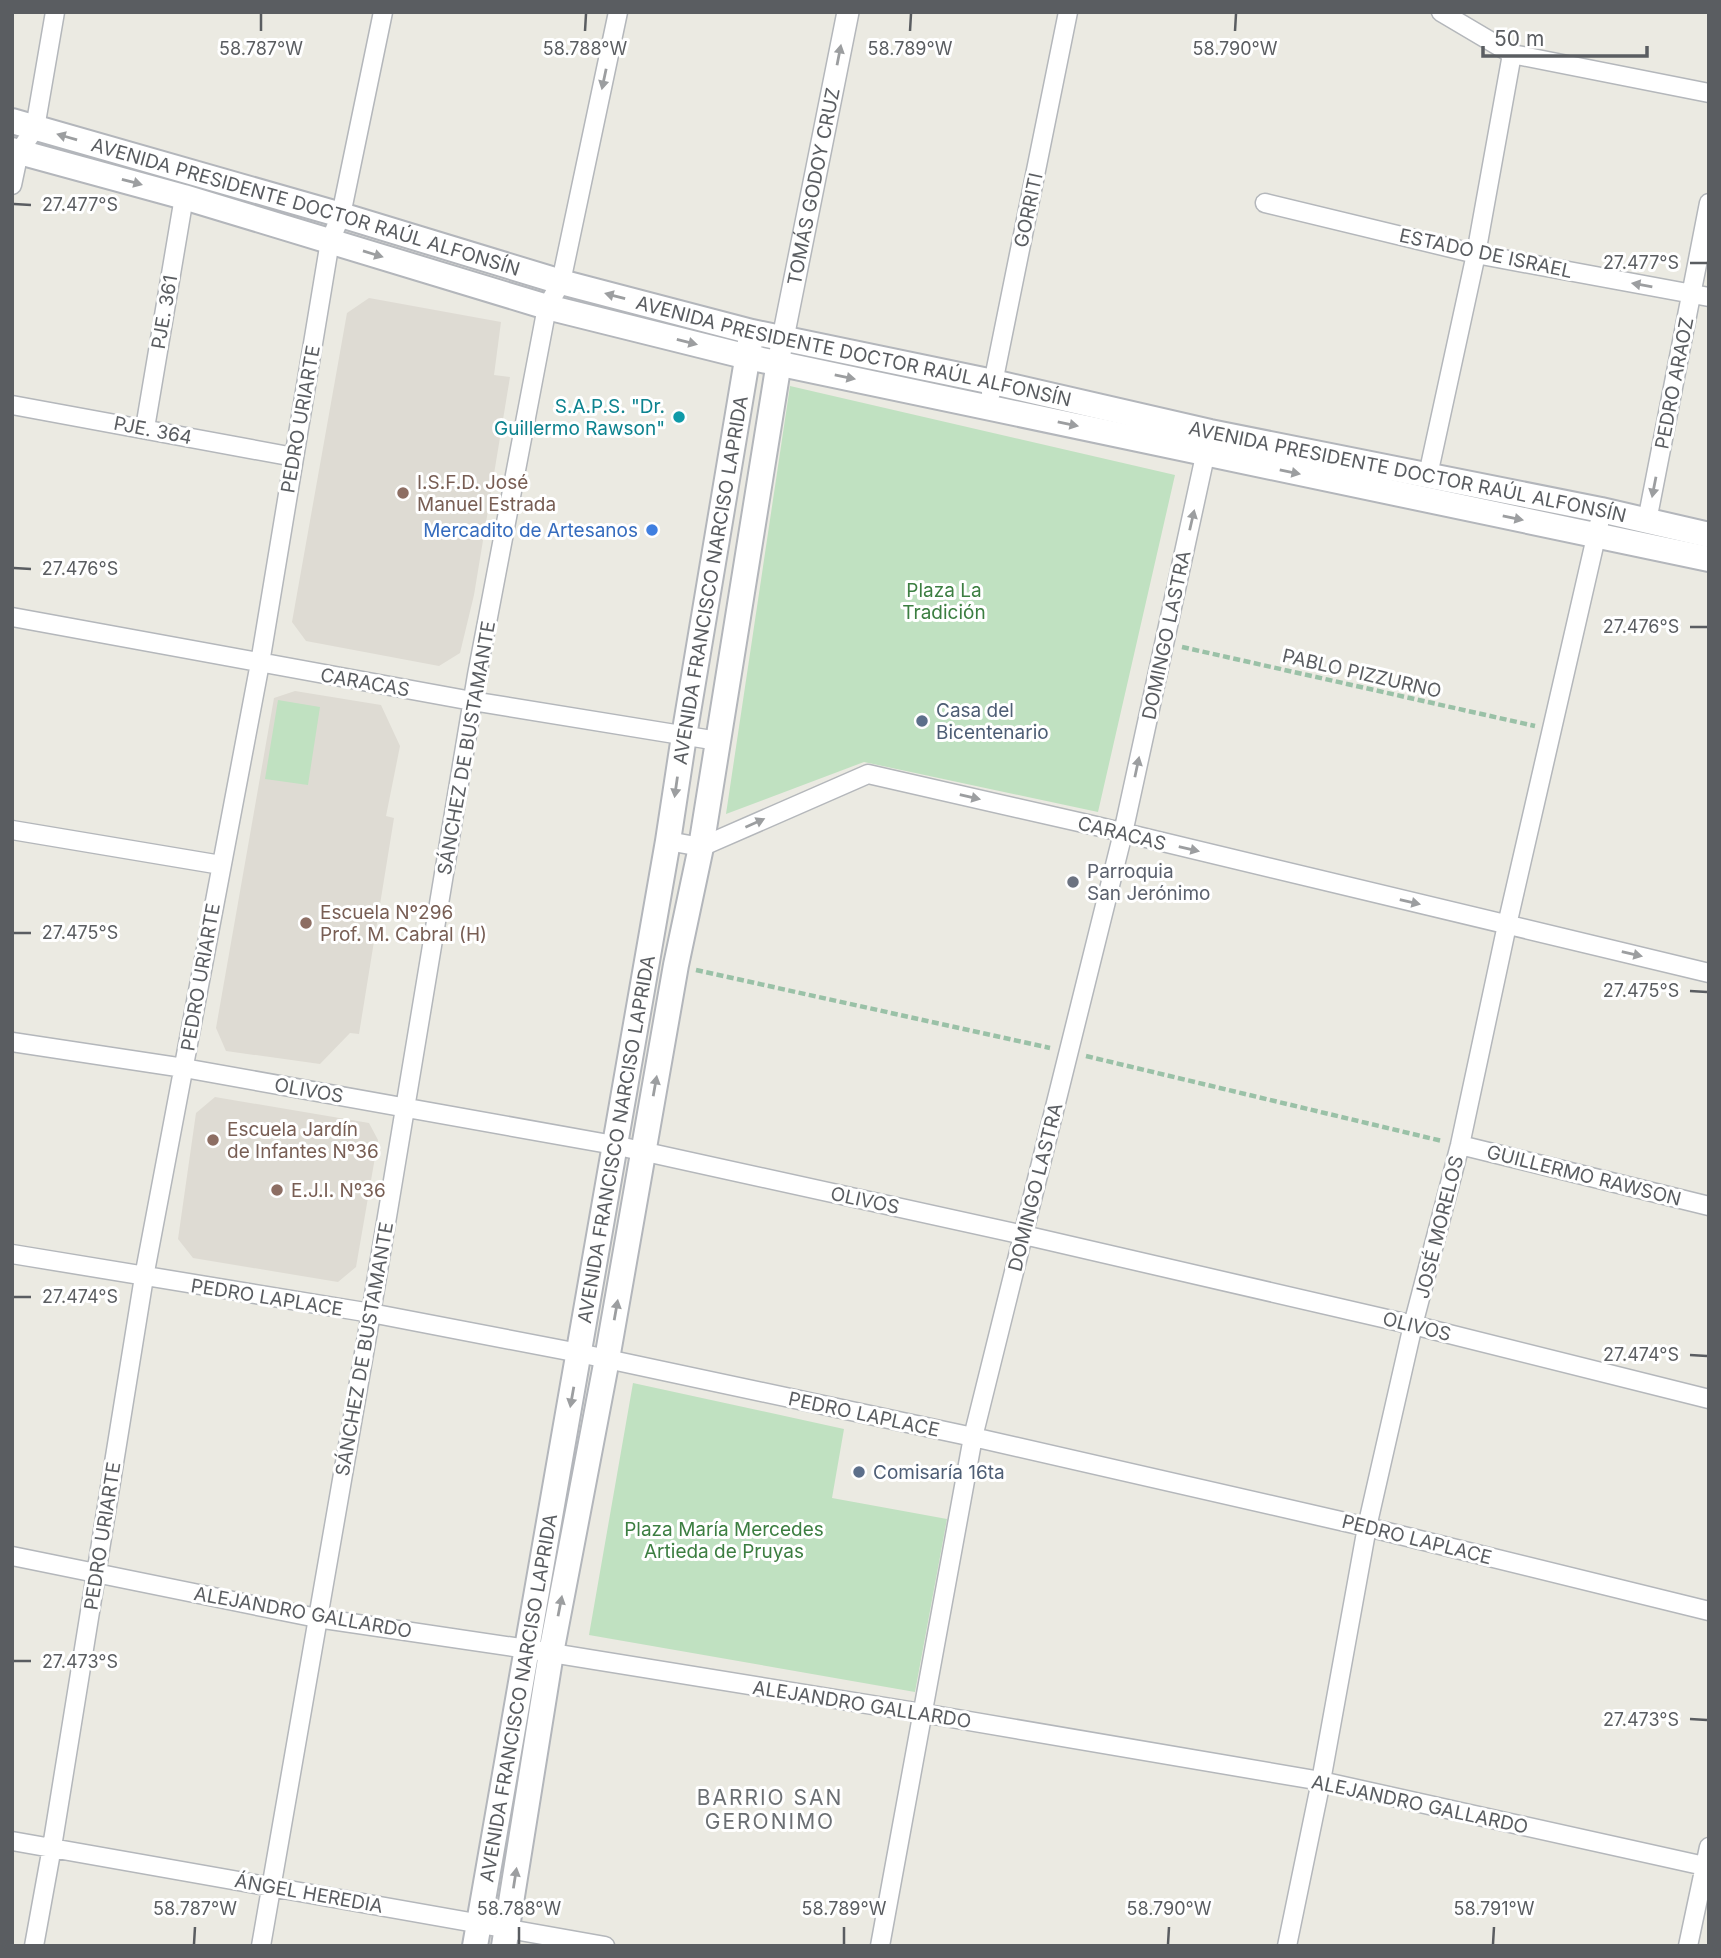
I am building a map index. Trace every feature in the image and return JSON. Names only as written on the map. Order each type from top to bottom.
[{"type":"main road","name":"AVENIDA PRESIDENTE DOCTOR RAÚL ALFONSÍN","points":[[24,124],[341,215],[561,282],[752,332],[781,351],[988,407],[1427,475],[1709,535]]},
{"type":"main road","name":"AVENIDA PRESIDENTE DOCTOR RAÚL ALFONSÍN","points":[[15,151],[184,197],[547,307],[748,357],[781,351],[993,382],[1208,443],[1597,536],[1709,559]]},
{"type":"main road","name":"AVENIDA FRANCISCO NARCISO LAPRIDA","points":[[506,1937],[539,1651],[579,1353],[668,841],[752,332]]},
{"type":"main road","name":"AVENIDA FRANCISCO NARCISO LAPRIDA","points":[[477,1935],[607,1359],[676,965],[701,847],[781,351]]},
{"type":"street","points":[[12,185],[15,151],[55,12]]},
{"type":"street","name":"PEDRO URIARTE","points":[[34,1946],[144,1277],[260,663],[330,241],[341,215],[383,12]]},
{"type":"street","name":"SÁNCHEZ DE BUSTAMANTE","points":[[261,1946],[406,1107],[472,701],[547,307],[561,282],[618,12]]},
{"type":"street","name":"TOMÁS GODOY CRUZ","points":[[781,351],[848,12]]},
{"type":"street","name":"GORRITI","points":[[988,407],[1068,12]]},
{"type":"street","points":[[1441,12],[1512,54],[1709,93]]},
{"type":"street","points":[[1427,475],[1476,254],[1512,54]]},
{"type":"street","name":"PJE. 361","points":[[145,428],[184,197]]},
{"type":"street","name":"ESTADO DE ISRAEL","points":[[1265,203],[1476,254],[1700,295]]},
{"type":"street","name":"PEDRO ARAOZ","points":[[1647,521],[1700,295],[1709,203]]},
{"type":"street","name":"PJE. 364","points":[[12,405],[294,457]]},
{"type":"street","name":"DOMINGO LASTRA","points":[[880,1946],[973,1437],[1123,833],[1208,443]]},
{"type":"street","name":"JOSÉ MORELOS","points":[[1287,1946],[1321,1781],[1367,1527],[1413,1325],[1460,1145],[1601,510]]},
{"type":"street","name":"CARACAS","points":[[12,617],[472,701],[718,741]]},
{"type":"street","name":"CARACAS","points":[[701,847],[869,774],[1709,973]]},
{"type":"street","points":[[12,830],[221,865]]},
{"type":"street","points":[[668,841],[701,847]]},
{"type":"street","name":"OLIVOS","points":[[12,1042],[184,1068],[614,1145],[1024,1235],[1413,1325],[1709,1399]]},
{"type":"street","name":"GUILLERMO RAWSON","points":[[1460,1145],[1709,1206]]},
{"type":"street","name":"PEDRO LAPLACE","points":[[12,1254],[371,1313],[579,1353],[973,1437],[1367,1527],[1709,1611]]},
{"type":"street","name":"ALEJANDRO GALLARDO","points":[[12,1556],[317,1618],[922,1713],[1321,1781],[1707,1867]]},
{"type":"street","name":"ÁNGEL HEREDIA","points":[[12,1841],[272,1886],[477,1935],[605,1946]]},
{"type":"street","points":[[1688,1946],[1707,1867],[1709,1847]]},
{"type":"path","name":"PABLO PIZZURNO","points":[[1164,643],[1553,730]]},
{"type":"shaded area","name":"I.S.F.D. José Manuel Estrada","points":[[369,298],[501,322],[494,375],[510,377],[474,595],[460,653],[439,666],[306,641],[292,622],[347,313]]},
{"type":"shaded area","name":"Escuela Nº296 Prof. M. Cabral (H)","points":[[295,691],[381,705],[400,746],[386,816],[394,818],[359,1034],[350,1033],[320,1064],[226,1051],[216,1028],[274,698]]},
{"type":"shaded area","name":"E.J.I. Nº36","points":[[215,1097],[369,1123],[378,1140],[356,1267],[338,1282],[193,1258],[178,1239],[196,1113]]},
{"type":"green space","name":"Plaza La Tradición","points":[[790,386],[1175,475],[1098,812],[864,762],[726,814]]},
{"type":"green space","points":[[278,700],[320,707],[308,785],[265,779]]},
{"type":"green space","name":"Plaza María Mercedes Artieda de Pruyas","points":[[633,1383],[844,1429],[832,1498],[947,1519],[915,1692],[589,1635]]},
{"type":"place","name":"S.A.P.S. \"Dr. Guillermo Rawson\"","points":[[679,417]]},
{"type":"place","name":"I.S.F.D. José Manuel Estrada","points":[[403,493]]},
{"type":"place","name":"Mercadito de Artesanos","points":[[652,530]]},
{"type":"place","name":"Casa del Bicentenario","points":[[922,721]]},
{"type":"place","name":"Parroquia San Jerónimo","points":[[1073,882]]},
{"type":"place","name":"Escuela Nº296 Prof. M. Cabral (H)","points":[[306,923]]},
{"type":"place","name":"Escuela Jardín de Infantes Nº36","points":[[213,1140]]},
{"type":"place","name":"E.J.I. Nº36","points":[[277,1190]]},
{"type":"place","name":"Comisaría 16ta","points":[[859,1472]]},
{"type":"district","name":"BARRIO SAN GERONIMO","points":[[770,1810]]}]
